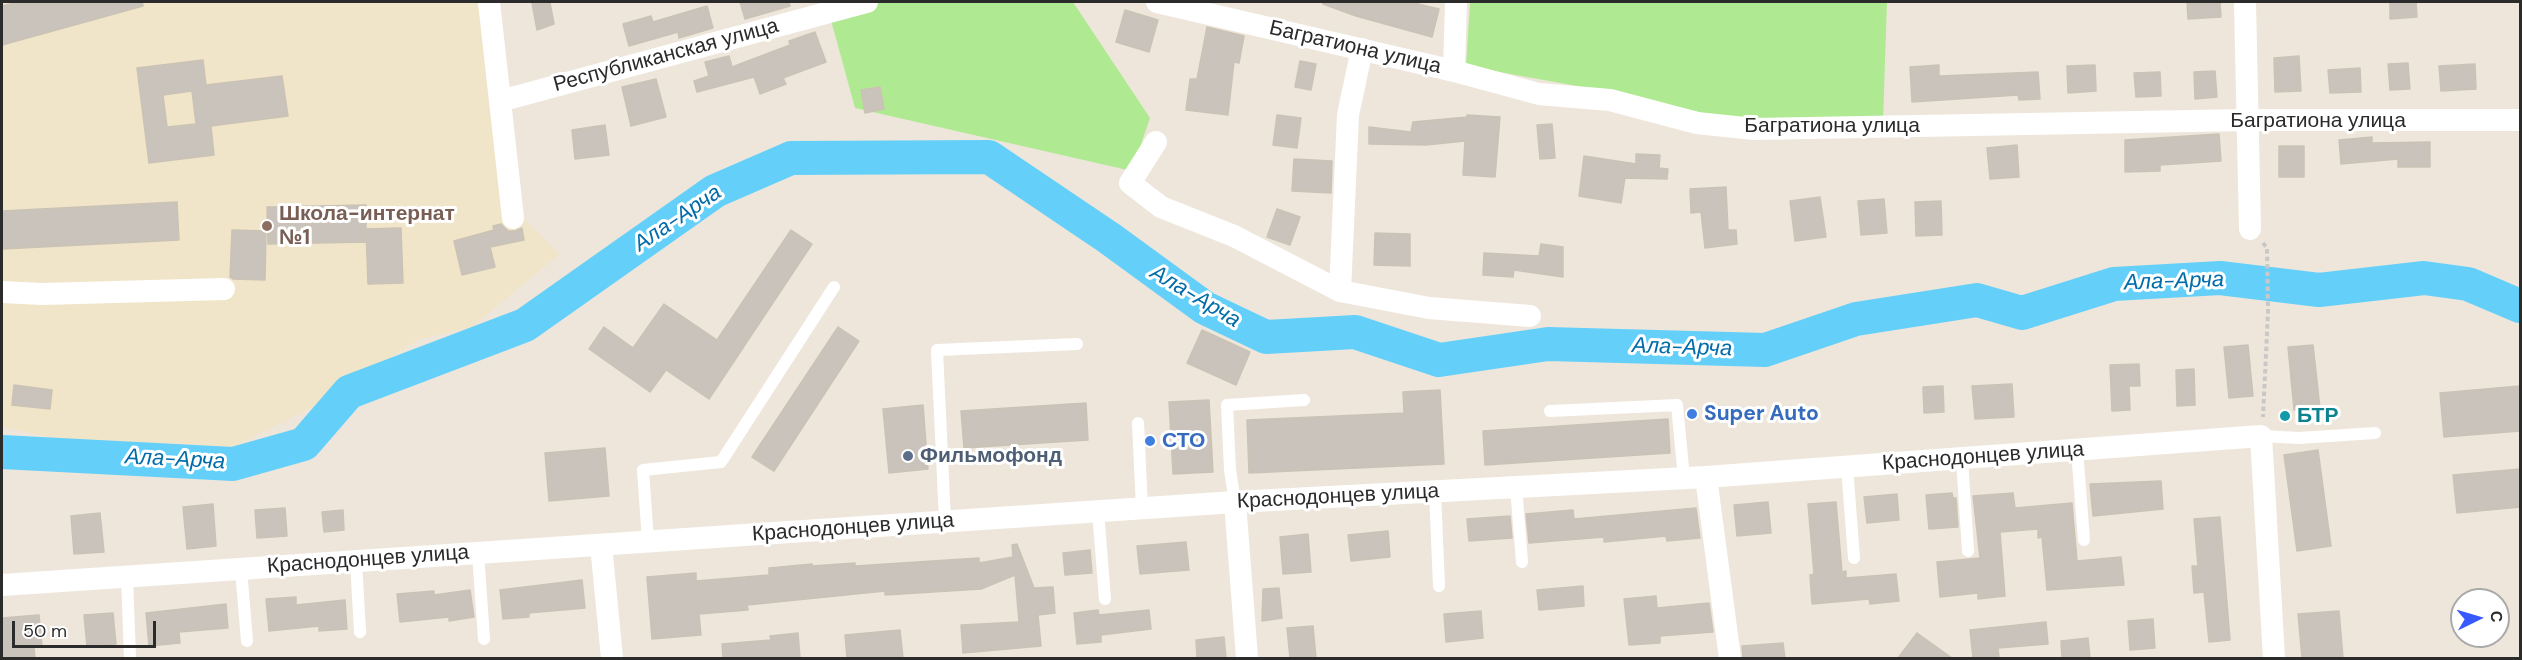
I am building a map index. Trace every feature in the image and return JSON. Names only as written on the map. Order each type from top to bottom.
[{"type":"street","points":[[489,2],[513,218]]},
{"type":"street","name":"Республиканская улица","points":[[500,101],[867,2]]},
{"type":"street","name":"Багратиона улица","points":[[1157,2],[1454,71],[1539,94],[1610,100],[1697,123],[1754,129],[2247,120],[2520,120]]},
{"type":"street","points":[[1454,71],[1456,2]]},
{"type":"street","points":[[2245,2],[2250,229]]},
{"type":"street","points":[[1340,291],[1348,115],[1362,49]]},
{"type":"street","points":[[1156,141],[1130,183],[1161,207],[1234,236],[1340,291],[1429,308],[1530,316]]},
{"type":"street","points":[[2,292],[42,294],[224,289]]},
{"type":"street","points":[[2261,436],[2274,658]]},
{"type":"street","name":"Краснодонцев улица","points":[[2,585],[1235,502],[1695,478],[2261,436]]},
{"type":"street","points":[[1695,478],[1730,658]]},
{"type":"street","points":[[1235,502],[1247,658]]},
{"type":"street","points":[[602,545],[612,658]]},
{"type":"lane","points":[[648,542],[643,470],[721,462],[834,287]]},
{"type":"lane","points":[[945,521],[937,350],[1077,344]]},
{"type":"lane","points":[[1235,502],[1230,470],[1227,405],[1304,400]]},
{"type":"lane","points":[[1550,411],[1677,405],[1695,478]]},
{"type":"lane","points":[[1138,423],[1142,508]]},
{"type":"lane","points":[[2261,436],[2299,438],[2375,433]]},
{"type":"lane","points":[[2077,450],[2084,540]]},
{"type":"lane","points":[[1962,459],[1968,551]]},
{"type":"lane","points":[[1847,467],[1854,558]]},
{"type":"lane","points":[[1516,487],[1522,562]]},
{"type":"lane","points":[[1435,492],[1439,586]]},
{"type":"lane","points":[[1098,511],[1105,599]]},
{"type":"lane","points":[[478,553],[484,639]]},
{"type":"lane","points":[[356,561],[360,632]]},
{"type":"lane","points":[[241,569],[247,641]]},
{"type":"lane","points":[[127,576],[130,658]]},
{"type":"path","points":[[2261,436],[2266,400],[2267,248]]},
{"type":"shaded area","name":"Школа-интернат №1","points":[[2,2],[478,2],[503,198],[560,254],[472,327],[418,340],[315,406],[235,446],[131,455],[2,427]]},
{"type":"green space","points":[[826,2],[1073,2],[1150,118],[1132,171],[855,108]]},
{"type":"green space","points":[[1470,2],[1887,2],[1883,122],[1736,121],[1627,95],[1466,66]]},
{"type":"building","points":[[18,2],[142,2],[143,6],[2,45],[2,6]]},
{"type":"building","points":[[740,2],[789,2],[790,6],[745,19]]},
{"type":"building","points":[[1323,2],[1410,2],[1439,9],[1432,37],[1356,16],[1323,4]]},
{"type":"building","points":[[2187,2],[2220,2],[2221,17],[2188,19]]},
{"type":"building","points":[[2390,2],[2416,2],[2417,17],[2390,19]]},
{"type":"building","points":[[532,3],[550,3],[554,24],[537,30]]},
{"type":"building","points":[[707,6],[713,28],[679,38],[678,32],[629,46],[623,24],[651,16],[653,22]]},
{"type":"building","points":[[1125,10],[1158,20],[1149,52],[1116,42]]},
{"type":"building","points":[[1207,27],[1244,36],[1239,63],[1234,62],[1228,115],[1186,110],[1190,79],[1197,79]]},
{"type":"building","points":[[815,32],[826,62],[783,78],[786,84],[760,94],[754,77],[697,92],[694,81],[709,76],[705,62],[729,56],[732,67],[790,45],[789,41]]},
{"type":"building","points":[[2299,56],[2301,91],[2275,92],[2274,58]]},
{"type":"building","points":[[203,60],[206,85],[282,76],[288,116],[211,126],[214,155],[149,163],[137,68]],"holes":[[[192,91],[196,124],[167,127],[163,95]]]},
{"type":"building","points":[[1300,61],[1316,64],[1311,90],[1295,87]]},
{"type":"building","points":[[2408,63],[2410,89],[2390,90],[2388,64]]},
{"type":"building","points":[[2475,64],[2476,89],[2441,91],[2439,66]]},
{"type":"building","points":[[1939,65],[1939,76],[2038,72],[2040,99],[2019,100],[2018,95],[1912,102],[1910,67]]},
{"type":"building","points":[[2095,65],[2096,91],[2068,93],[2067,66]]},
{"type":"building","points":[[2360,68],[2361,92],[2330,93],[2328,70]]},
{"type":"building","points":[[2215,71],[2217,97],[2195,99],[2194,72]]},
{"type":"building","points":[[2160,72],[2161,96],[2136,97],[2134,73]]},
{"type":"building","points":[[656,79],[666,117],[631,126],[622,87]]},
{"type":"building","points":[[880,87],[884,109],[865,113],[861,90]]},
{"type":"building","points":[[1277,115],[1301,118],[1297,148],[1273,145]]},
{"type":"building","points":[[1467,115],[1500,117],[1495,177],[1463,175],[1465,141],[1426,145],[1369,144],[1369,127],[1411,132],[1413,122],[1467,117]]},
{"type":"building","points":[[1552,124],[1555,158],[1540,159],[1537,125]]},
{"type":"building","points":[[605,125],[609,155],[575,159],[572,130]]},
{"type":"building","points":[[2219,134],[2221,161],[2160,165],[2160,171],[2125,172],[2125,140]]},
{"type":"building","points":[[2372,137],[2372,143],[2430,142],[2430,167],[2398,167],[2398,159],[2341,164],[2339,140]]},
{"type":"building","points":[[2017,145],[2019,177],[1990,179],[1987,148]]},
{"type":"building","points":[[2279,146],[2304,146],[2304,177],[2279,177]]},
{"type":"building","points":[[1636,154],[1660,155],[1659,168],[1668,169],[1667,179],[1625,178],[1621,203],[1579,196],[1584,156],[1636,164]]},
{"type":"building","points":[[1294,159],[1332,161],[1331,193],[1292,191]]},
{"type":"building","points":[[1726,187],[1728,230],[1736,230],[1737,244],[1705,248],[1701,212],[1691,213],[1690,189]]},
{"type":"building","points":[[1820,197],[1826,237],[1795,241],[1790,201]]},
{"type":"building","points":[[1884,199],[1887,233],[1861,235],[1858,201]]},
{"type":"building","points":[[1941,201],[1942,235],[1916,236],[1915,202]]},
{"type":"building","points":[[177,202],[179,240],[2,249],[2,211]]},
{"type":"building","points":[[366,205],[366,242],[268,244],[267,207]]},
{"type":"building","points":[[1277,209],[1300,217],[1290,245],[1267,237]]},
{"type":"building","points":[[501,224],[508,231],[522,228],[524,240],[490,247],[495,267],[462,275],[454,241],[494,230],[493,226]]},
{"type":"building","points":[[401,228],[403,283],[368,284],[366,229]]},
{"type":"building","points":[[232,230],[266,231],[265,280],[230,277]]},
{"type":"building","points":[[791,230],[812,244],[709,399],[666,370],[650,392],[589,349],[604,327],[633,348],[664,304],[717,340]]},
{"type":"building","points":[[1375,233],[1410,234],[1410,266],[1374,265]]},
{"type":"building","points":[[1541,244],[1563,247],[1563,277],[1514,270],[1513,277],[1483,275],[1484,253],[1539,256]]},
{"type":"building","points":[[838,327],[859,341],[774,471],[752,457]]},
{"type":"building","points":[[1202,330],[1250,352],[1236,385],[1187,363]]},
{"type":"building","points":[[2248,345],[2253,396],[2229,398],[2224,347]]},
{"type":"building","points":[[2313,345],[2320,408],[2294,410],[2288,347]]},
{"type":"building","points":[[2139,364],[2140,386],[2129,386],[2130,410],[2112,411],[2110,365]]},
{"type":"building","points":[[2194,369],[2195,405],[2177,406],[2176,370]]},
{"type":"building","points":[[2012,384],[2014,417],[1975,419],[1972,386]]},
{"type":"building","points":[[14,385],[52,390],[50,409],[12,405]]},
{"type":"building","points":[[1943,386],[1944,412],[1924,413],[1923,387]]},
{"type":"building","points":[[2520,386],[2520,431],[2444,437],[2440,393]]},
{"type":"building","points":[[1440,390],[1444,464],[1249,473],[1247,420],[1404,413],[1403,392]]},
{"type":"building","points":[[1209,400],[1213,472],[1173,474],[1169,402]]},
{"type":"building","points":[[1086,403],[1088,440],[964,448],[961,411]]},
{"type":"building","points":[[923,405],[928,469],[889,473],[883,409]]},
{"type":"building","points":[[1668,419],[1670,453],[1485,465],[1483,431]]},
{"type":"building","points":[[605,448],[609,496],[549,501],[545,453]]},
{"type":"building","points":[[2318,450],[2331,546],[2297,551],[2284,455]]},
{"type":"building","points":[[2520,469],[2520,507],[2457,513],[2453,475]]},
{"type":"building","points":[[2161,481],[2163,509],[2093,516],[2090,484]]},
{"type":"building","points":[[1952,493],[1953,498],[1956,498],[1958,527],[1929,529],[1926,495]]},
{"type":"building","points":[[2013,493],[2015,508],[2072,503],[2077,561],[2121,557],[2124,585],[2047,590],[2042,537],[2038,538],[2038,529],[2000,532],[2005,596],[1978,599],[1978,593],[1940,597],[1937,562],[1980,558],[1973,496]]},
{"type":"building","points":[[1897,494],[1899,520],[1867,523],[1864,497]]},
{"type":"building","points":[[1768,502],[1771,533],[1737,536],[1734,505]]},
{"type":"building","points":[[1836,502],[1842,572],[1846,571],[1846,578],[1896,574],[1899,601],[1870,604],[1869,599],[1812,604],[1810,575],[1814,574],[1808,504]]},
{"type":"building","points":[[213,504],[216,546],[187,549],[183,507]]},
{"type":"building","points":[[285,508],[287,536],[257,538],[255,510]]},
{"type":"building","points":[[1696,508],[1700,538],[1667,541],[1666,536],[1604,542],[1604,537],[1529,543],[1526,514],[1573,510],[1574,519]]},
{"type":"building","points":[[343,510],[344,530],[324,532],[322,512]]},
{"type":"building","points":[[100,513],[104,552],[74,554],[71,516]]},
{"type":"building","points":[[1510,516],[1512,538],[1469,541],[1467,519]]},
{"type":"building","points":[[2220,517],[2230,640],[2209,642],[2204,592],[2194,593],[2192,566],[2198,566],[2194,519]]},
{"type":"building","points":[[1388,531],[1390,557],[1351,561],[1348,535]]},
{"type":"building","points":[[1308,534],[1311,572],[1283,574],[1280,537]]},
{"type":"building","points":[[1186,542],[1189,570],[1140,574],[1137,546]]},
{"type":"building","points":[[1017,544],[1034,588],[1053,587],[1055,613],[1038,615],[1041,646],[963,653],[961,625],[1019,622],[1015,575],[981,589],[885,595],[885,591],[747,605],[748,610],[699,614],[701,635],[652,639],[647,577],[696,573],[696,581],[769,575],[769,568],[812,564],[812,566],[855,563],[855,566],[979,558],[979,563],[1013,557],[1012,545]]},
{"type":"building","points":[[1090,550],[1092,573],[1065,575],[1063,553]]},
{"type":"building","points":[[582,580],[585,608],[529,613],[529,617],[503,619],[500,590]]},
{"type":"building","points":[[1583,586],[1584,606],[1539,610],[1537,590]]},
{"type":"building","points":[[1279,588],[1282,618],[1262,621],[1263,589]]},
{"type":"building","points":[[470,590],[474,617],[449,621],[449,617],[400,622],[397,594],[434,591],[434,595]]},
{"type":"building","points":[[1656,596],[1657,608],[1709,603],[1713,632],[1660,636],[1660,643],[1629,645],[1624,599]]},
{"type":"building","points":[[296,597],[296,605],[345,600],[347,629],[319,631],[319,626],[269,631],[266,599]]},
{"type":"building","points":[[226,604],[228,628],[179,632],[180,643],[149,646],[146,613]]},
{"type":"building","points":[[1098,610],[1099,615],[1149,610],[1151,629],[1101,635],[1101,642],[1077,644],[1074,613]]},
{"type":"building","points":[[1481,611],[1483,638],[1446,642],[1444,614]]},
{"type":"building","points":[[2339,611],[2343,658],[2302,658],[2298,614]]},
{"type":"building","points":[[113,613],[116,644],[87,647],[84,615]]},
{"type":"building","points":[[39,615],[42,646],[34,647],[35,658],[2,658],[2,618]]},
{"type":"building","points":[[2153,619],[2155,648],[2130,650],[2128,621]]},
{"type":"building","points":[[2046,622],[2048,644],[1998,648],[1999,658],[1973,658],[1970,630]]},
{"type":"building","points":[[1313,626],[1316,658],[1290,658],[1287,628]]},
{"type":"building","points":[[900,630],[903,658],[847,658],[845,635]]},
{"type":"building","points":[[798,633],[800,658],[723,658],[722,644],[771,640],[770,636]]},
{"type":"building","points":[[1917,633],[1952,658],[1898,658]]},
{"type":"building","points":[[1224,637],[1226,658],[1197,658],[1196,640]]},
{"type":"building","points":[[2088,638],[2090,658],[2062,658],[2061,641]]},
{"type":"building","points":[[1783,643],[1785,658],[1743,658],[1742,646]]},
{"type":"waterway","name":"Ала-Арча","points":[[2,452],[233,464],[304,444],[349,392],[525,325],[715,191],[791,158],[989,157],[1109,238],[1205,308],[1266,337],[1355,332],[1439,360],[1548,344],[1765,350],[1856,319],[1977,300],[2022,313],[2114,284],[2220,278],[2319,290],[2424,278],[2468,284],[2520,306]]},
{"type":"place","name":"Школа-интернат №1","points":[[267,226]]},
{"type":"place","name":"Super Auto","points":[[1692,414]]},
{"type":"place","name":"БТР","points":[[2285,416]]},
{"type":"place","name":"СТО","points":[[1150,441]]},
{"type":"place","name":"Фильмофонд","points":[[908,456]]}]
